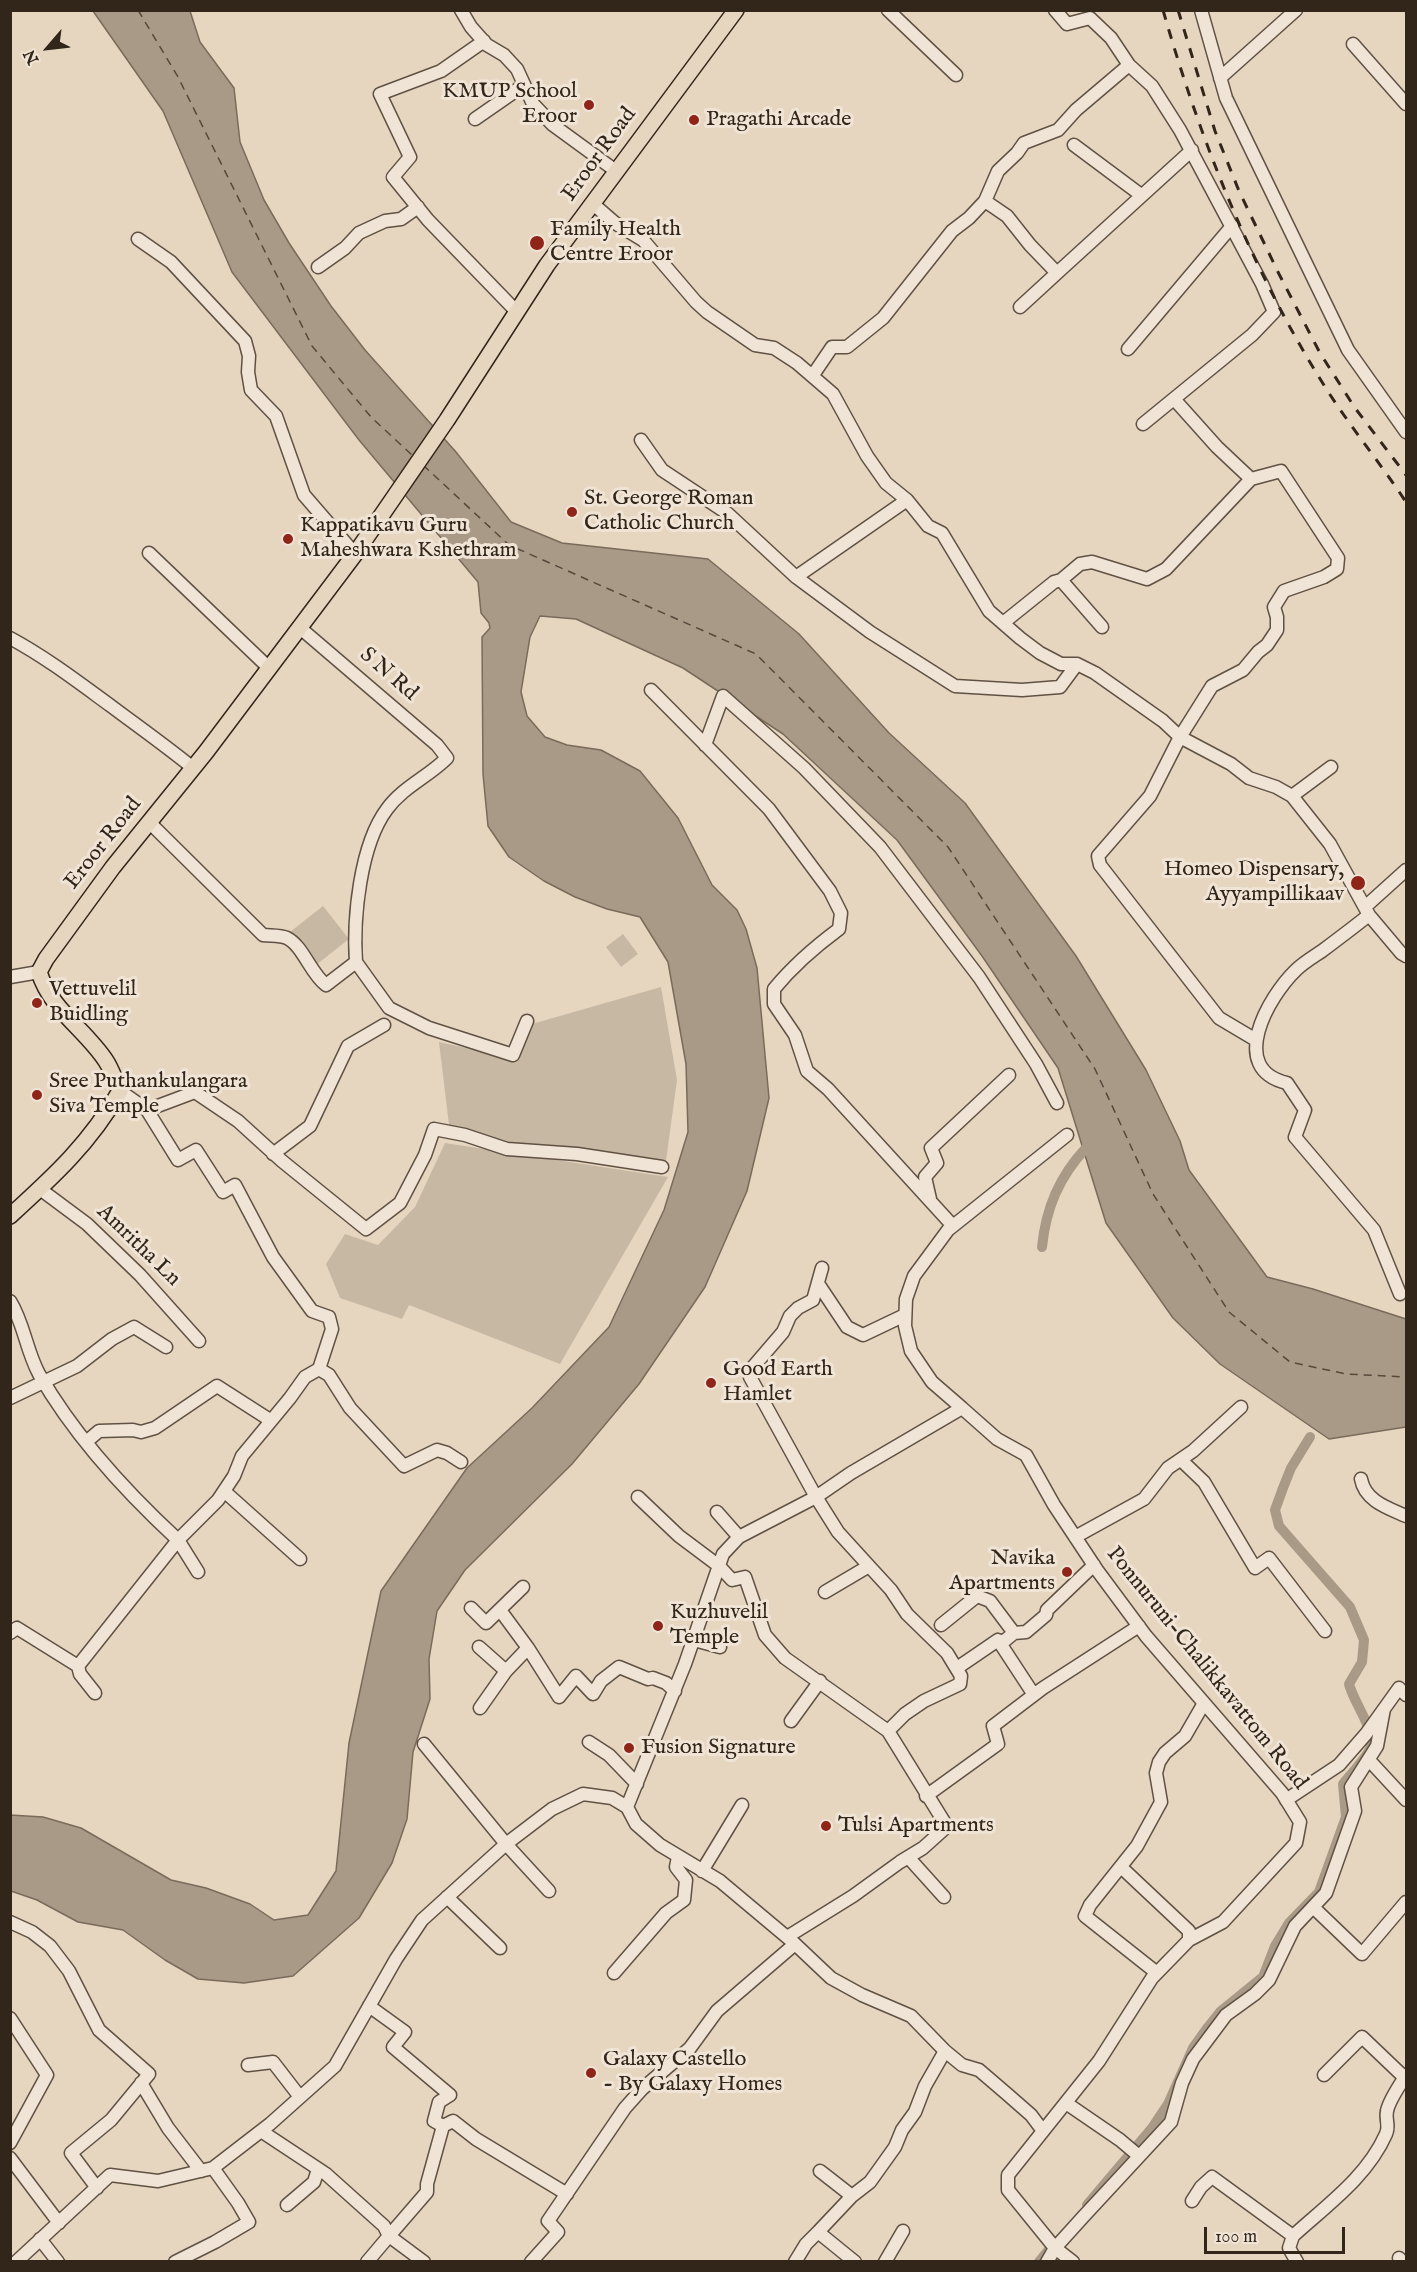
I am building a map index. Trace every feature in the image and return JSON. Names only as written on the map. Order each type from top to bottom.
[{"type":"main road","name":"Eroor Road","points":[[39,972],[57,941],[193,768],[355,554],[447,420],[547,266],[736,10]]},
{"type":"main road","points":[[10,1216],[77,1153],[120,1091],[105,1060],[53,1002],[43,985],[39,972]]},
{"type":"street","points":[[461,10],[471,27],[484,41],[518,69],[533,104],[553,125],[615,171]]},
{"type":"street","points":[[888,10],[956,75]]},
{"type":"street","points":[[1055,10],[1067,24],[1090,18],[1111,38],[1129,65],[1152,86],[1192,150],[1262,284],[1274,312],[1252,335],[1143,424]]},
{"type":"street","points":[[1201,10],[1226,98],[1348,350],[1407,432]]},
{"type":"street","points":[[1220,78],[1296,10]]},
{"type":"street","points":[[484,41],[441,71],[380,94],[410,157],[393,177],[418,207],[517,312]]},
{"type":"street","points":[[1353,44],[1407,104]]},
{"type":"street","points":[[813,375],[832,347],[848,347],[883,318],[952,231],[969,218],[985,201],[998,171],[1024,143],[1058,130],[1076,110],[1129,65]]},
{"type":"street","points":[[475,119],[524,85]]},
{"type":"street","points":[[1074,145],[1141,195]]},
{"type":"street","points":[[1020,307],[1192,150]]},
{"type":"street","points":[[985,201],[1007,216],[1030,245],[1057,273]]},
{"type":"street","points":[[592,203],[615,223],[643,240],[707,312],[755,345],[774,348],[813,375],[833,394],[867,456],[886,483],[907,500],[928,526],[942,534],[989,610],[1003,623],[1040,654],[1061,664],[1077,664],[1111,684],[1163,721],[1180,737],[1231,764],[1249,778],[1276,787],[1292,796],[1330,844],[1367,911],[1401,953],[1407,956]]},
{"type":"street","points":[[318,267],[345,248],[359,233],[385,221],[401,219],[418,207]]},
{"type":"street","points":[[1128,349],[1232,226]]},
{"type":"street","points":[[138,239],[171,262],[244,341],[249,356],[248,372],[251,390],[276,416],[304,495],[355,554]]},
{"type":"street","points":[[1174,399],[1217,447],[1251,479]]},
{"type":"street","points":[[641,440],[662,470],[727,513],[796,577],[870,632],[955,686],[1022,690],[1060,687],[1077,664]]},
{"type":"street","points":[[1003,623],[1080,564],[1092,562],[1147,579],[1157,574],[1166,569],[1251,479],[1281,471],[1338,558],[1337,569],[1324,577],[1284,591],[1274,607],[1277,616],[1277,630],[1267,645],[1243,670],[1212,686],[1180,737],[1150,796],[1098,856],[1100,865],[1219,1018],[1256,1040]]},
{"type":"street","points":[[796,577],[907,500]]},
{"type":"street","points":[[149,553],[269,668]]},
{"type":"street","points":[[1061,580],[1102,627]]},
{"type":"street","name":"S N Rd","points":[[299,627],[437,745],[447,758],[436,769],[411,785],[386,809],[376,831],[365,856],[357,908],[356,962]]},
{"type":"street","points":[[10,638],[40,654],[74,677],[193,768]]},
{"type":"street","points":[[651,690],[769,809],[830,891],[841,913],[838,929],[783,978],[774,989],[774,1004],[795,1035],[807,1071],[828,1089],[953,1226]]},
{"type":"street","points":[[705,745],[723,696],[804,768],[844,808],[880,847],[979,977],[1036,1064],[1057,1103]]},
{"type":"street","points":[[1292,796],[1331,766]]},
{"type":"street","points":[[149,822],[263,935],[287,938],[296,946],[320,981],[326,985],[356,962],[389,1008],[429,1028],[513,1055],[527,1021]]},
{"type":"street","points":[[1400,1294],[1374,1230],[1295,1137],[1305,1110],[1287,1083],[1272,1080],[1255,1058],[1256,1040],[1272,999],[1297,969],[1367,911],[1407,870]]},
{"type":"street","points":[[10,977],[39,972]]},
{"type":"street","points":[[273,1154],[310,1126],[348,1046],[384,1025]]},
{"type":"street","points":[[930,1200],[925,1177],[937,1163],[932,1148],[1009,1075]]},
{"type":"street","points":[[78,1666],[178,1540],[218,1500],[234,1476],[242,1456],[305,1377],[320,1369],[332,1329],[329,1317],[312,1311],[273,1257],[234,1185],[223,1192],[196,1150],[178,1160],[147,1110],[120,1091]]},
{"type":"street","points":[[147,1110],[195,1092],[238,1121],[273,1154],[366,1229],[400,1203],[425,1155],[434,1130],[465,1135],[507,1149],[577,1154],[662,1167]]},
{"type":"street","points":[[819,1285],[847,1327],[863,1335],[905,1315],[906,1299],[914,1276],[953,1226],[1067,1135]]},
{"type":"street","name":"Amritha Ln","points":[[37,1191],[87,1224],[140,1275],[199,1341]]},
{"type":"street","points":[[822,1268],[813,1300],[798,1308],[790,1316],[783,1332],[753,1367],[750,1377],[816,1497],[838,1532],[891,1590],[907,1614],[947,1653],[961,1676],[960,1684],[905,1713],[888,1731]]},
{"type":"street","points":[[10,1301],[18,1313],[25,1342],[44,1381],[86,1442],[112,1476],[178,1540],[198,1572]]},
{"type":"street","name":"Ponnuruni-Chalikkavattom Road","points":[[905,1315],[905,1326],[915,1357],[932,1382],[998,1439],[1026,1455],[1075,1537],[1139,1626],[1286,1800],[1300,1822],[1296,1843],[1223,1922],[1189,1940],[1157,1973],[1099,2061],[1008,2175],[1008,2190],[1055,2248],[1073,2262]]},
{"type":"street","points":[[10,1398],[77,1366],[112,1339],[134,1327],[166,1347]]},
{"type":"street","points":[[320,1369],[328,1375],[350,1408],[404,1466],[437,1450],[461,1462]]},
{"type":"street","points":[[86,1442],[99,1431],[133,1430],[141,1432],[155,1428],[217,1386],[270,1420]]},
{"type":"street","points":[[1075,1537],[1144,1499],[1168,1468],[1193,1451],[1241,1407]]},
{"type":"street","points":[[627,1808],[675,1691],[723,1554],[739,1538],[816,1497],[851,1473],[962,1408]]},
{"type":"street","points":[[1181,1460],[1204,1482],[1255,1568],[1269,1558],[1325,1631]]},
{"type":"street","points":[[1361,1479],[1367,1496],[1407,1516]]},
{"type":"street","points":[[224,1491],[300,1559]]},
{"type":"street","points":[[531,2262],[558,2232],[548,2221],[625,2108],[642,2088],[690,2048],[717,2011],[791,1940],[923,1848],[944,1830],[946,1825],[888,1731],[785,1658],[765,1635],[745,1577],[732,1580],[719,1566],[679,1536],[639,1497]]},
{"type":"street","points":[[717,1512],[739,1538]]},
{"type":"street","points":[[998,1640],[1003,1642],[1014,1633],[1026,1632],[1046,1615],[1047,1610],[1094,1565]]},
{"type":"street","points":[[825,1592],[869,1566]]},
{"type":"street","points":[[471,1608],[486,1623],[523,1587]]},
{"type":"street","points":[[941,1625],[977,1596],[990,1601],[1014,1633]]},
{"type":"street","points":[[500,1610],[528,1648],[559,1697],[576,1676],[593,1694],[601,1681],[619,1667],[648,1679],[653,1678],[666,1683],[675,1691]]},
{"type":"street","points":[[926,1796],[998,1744],[993,1726],[1034,1695],[1139,1626]]},
{"type":"street","points":[[10,1633],[16,1628],[78,1666],[80,1674],[95,1693]]},
{"type":"street","points":[[694,1640],[720,1647]]},
{"type":"street","points":[[957,1668],[998,1640]]},
{"type":"street","points":[[998,1640],[1034,1695]]},
{"type":"street","points":[[479,1647],[506,1671]]},
{"type":"street","points":[[480,1708],[506,1671],[528,1648]]},
{"type":"street","points":[[791,1721],[820,1681]]},
{"type":"street","points":[[1286,1800],[1339,1765],[1404,1688]]},
{"type":"street","points":[[1157,1973],[1085,1916],[1090,1905],[1137,1846],[1161,1802],[1156,1773],[1159,1762],[1165,1753],[1185,1736],[1204,1702]]},
{"type":"street","points":[[1047,2262],[1055,2248],[1171,2122],[1182,2083],[1193,2059],[1226,2015],[1255,1994],[1269,1980],[1295,1926],[1326,1893],[1355,1811],[1351,1787],[1377,1746],[1384,1709]]},
{"type":"street","points":[[589,1742],[609,1755],[637,1784]]},
{"type":"street","points":[[424,1744],[506,1844],[549,1891]]},
{"type":"street","points":[[1369,1760],[1407,1800]]},
{"type":"street","points":[[16,2262],[110,2175],[158,2181],[207,2170],[261,2131],[335,2066],[396,1959],[422,1920],[506,1844],[552,1809],[584,1794],[612,1798],[627,1808],[636,1824],[660,1845],[720,1881],[791,1940],[831,1978],[862,1995],[912,2016],[945,2051],[962,2065],[979,2070],[1031,2115],[1043,2131]]},
{"type":"street","points":[[702,1871],[742,1805]]},
{"type":"street","points":[[614,1972],[666,1913],[684,1900],[686,1880],[676,1867],[678,1857]]},
{"type":"street","points":[[908,1857],[944,1898]]},
{"type":"street","points":[[1121,1867],[1189,1931],[1189,1940]]},
{"type":"street","points":[[447,1897],[500,1948]]},
{"type":"street","points":[[1314,1908],[1362,1954],[1407,1902]]},
{"type":"street","points":[[10,1922],[39,1937],[57,1953],[99,2030],[149,2074],[102,2128],[71,2153],[97,2188]]},
{"type":"street","points":[[369,2006],[405,2032],[393,2047],[450,2095],[439,2102],[434,2121],[443,2126]]},
{"type":"street","points":[[10,2018],[47,2075],[10,2143]]},
{"type":"street","points":[[1297,2262],[1289,2248],[1293,2236],[1352,2184],[1362,2172],[1386,2135],[1389,2127],[1387,2110],[1406,2076],[1362,2037],[1324,2075]]},
{"type":"street","points":[[795,2262],[806,2244],[852,2196],[870,2182],[895,2147],[945,2051]]},
{"type":"street","points":[[248,2065],[273,2062],[300,2097]]},
{"type":"street","points":[[141,2083],[168,2128],[238,2203],[249,2222],[175,2262]]},
{"type":"street","points":[[1066,2103],[1139,2156]]},
{"type":"street","points":[[367,2262],[427,2192],[427,2184],[443,2126],[453,2121],[476,2139],[567,2194]]},
{"type":"street","points":[[261,2131],[318,2169],[356,2199],[384,2226],[389,2236],[424,2262]]},
{"type":"street","points":[[10,2158],[59,2223]]},
{"type":"street","points":[[287,2205],[314,2182],[318,2169]]},
{"type":"street","points":[[820,2172],[852,2196]]},
{"type":"street","points":[[1192,2201],[1201,2187],[1212,2178],[1293,2236]]},
{"type":"street","points":[[885,2262],[903,2231]]},
{"type":"street","points":[[818,2232],[855,2262]]},
{"type":"street","points":[[40,2240],[58,2262]]},
{"type":"shaded area","points":[[93,11],[190,11],[200,42],[234,88],[240,142],[264,200],[289,243],[331,306],[365,350],[456,452],[511,522],[562,543],[708,559],[799,634],[889,733],[965,803],[1076,956],[1146,1070],[1180,1141],[1189,1170],[1267,1277],[1313,1289],[1406,1319],[1406,1427],[1329,1439],[1220,1364],[1173,1318],[1106,1223],[1058,1068],[982,956],[897,840],[783,734],[683,668],[576,619],[540,616],[530,637],[521,692],[527,716],[545,737],[567,745],[601,750],[640,771],[678,818],[712,885],[737,910],[746,929],[757,968],[769,1098],[747,1191],[705,1287],[639,1384],[572,1464],[465,1570],[437,1611],[429,1659],[430,1699],[413,1752],[407,1819],[392,1863],[359,1918],[293,1976],[244,1983],[198,1979],[165,1960],[123,1930],[78,1922],[37,1900],[11,1891],[10,1815],[43,1817],[81,1828],[171,1880],[206,1888],[250,1904],[274,1920],[308,1915],[336,1871],[349,1743],[381,1591],[467,1468],[532,1408],[609,1327],[664,1210],[688,1132],[686,1064],[668,962],[640,917],[607,909],[575,897],[544,881],[509,857],[488,826],[483,774],[482,637],[490,628],[481,613],[478,582],[359,440],[232,272],[163,111]]},
{"type":"shaded area","points":[[323,906],[349,939],[316,965],[290,932]]},
{"type":"shaded area","points":[[623,934],[638,954],[621,967],[606,947]]},
{"type":"shaded area","points":[[661,987],[677,1080],[666,1161],[584,1149],[509,1143],[449,1125],[439,1042],[516,1059],[532,1024]]},
{"type":"shaded area","points":[[445,1143],[668,1177],[560,1364],[409,1305],[402,1319],[340,1298],[326,1264],[345,1234],[378,1245],[415,1207]]},
{"type":"waterway","points":[[1042,1247],[1047,1219],[1055,1194],[1068,1170],[1086,1148]]},
{"type":"waterway","points":[[1087,2205],[1152,2128],[1168,2104],[1193,2048],[1208,2027],[1220,2012],[1263,1977],[1275,1946],[1289,1923],[1319,1892],[1346,1817],[1343,1784],[1370,1750],[1370,1732],[1349,1684],[1362,1662],[1364,1640],[1350,1607],[1279,1526],[1275,1510],[1291,1468],[1310,1437]]},
{"type":"waterway","points":[[1039,2262],[1056,2241]]},
{"type":"ferry route","points":[[138,10],[178,77],[312,346],[371,417],[413,456]]},
{"type":"ferry route","points":[[423,465],[509,545],[756,654],[948,847],[1095,1069],[1153,1194],[1229,1312],[1290,1362],[1346,1374],[1406,1377]]},
{"type":"railway","points":[[1163,10],[1212,158],[1276,300],[1327,390],[1406,502]]},
{"type":"railway","points":[[1178,10],[1215,131],[1239,191],[1279,274],[1320,353],[1355,408],[1406,475]]},
{"type":"place","name":"KMUP School Eroor","points":[[589,105]]},
{"type":"place","name":"Pragathi Arcade","points":[[694,120]]},
{"type":"place","name":"Family Health Centre Eroor","points":[[537,243]]},
{"type":"place","name":"St. George Roman Catholic Church","points":[[572,512]]},
{"type":"place","name":"Kappatikavu Guru Maheshwara Kshethram","points":[[288,539]]},
{"type":"place","name":"Homeo Dispensary, Ayyampillikaav","points":[[1358,883]]},
{"type":"place","name":"Vettuvelil Buidling","points":[[37,1003]]},
{"type":"place","name":"Sree Puthankulangara Siva Temple","points":[[37,1095]]},
{"type":"place","name":"Good Earth Hamlet","points":[[711,1383]]},
{"type":"place","name":"Navika Apartments","points":[[1067,1572]]},
{"type":"place","name":"Kuzhuvelil Temple","points":[[658,1626]]},
{"type":"place","name":"Fusion Signature","points":[[629,1748]]},
{"type":"place","name":"Tulsi Apartments","points":[[826,1826]]},
{"type":"place","name":"Galaxy Castello - By Galaxy Homes","points":[[591,2073]]}]
